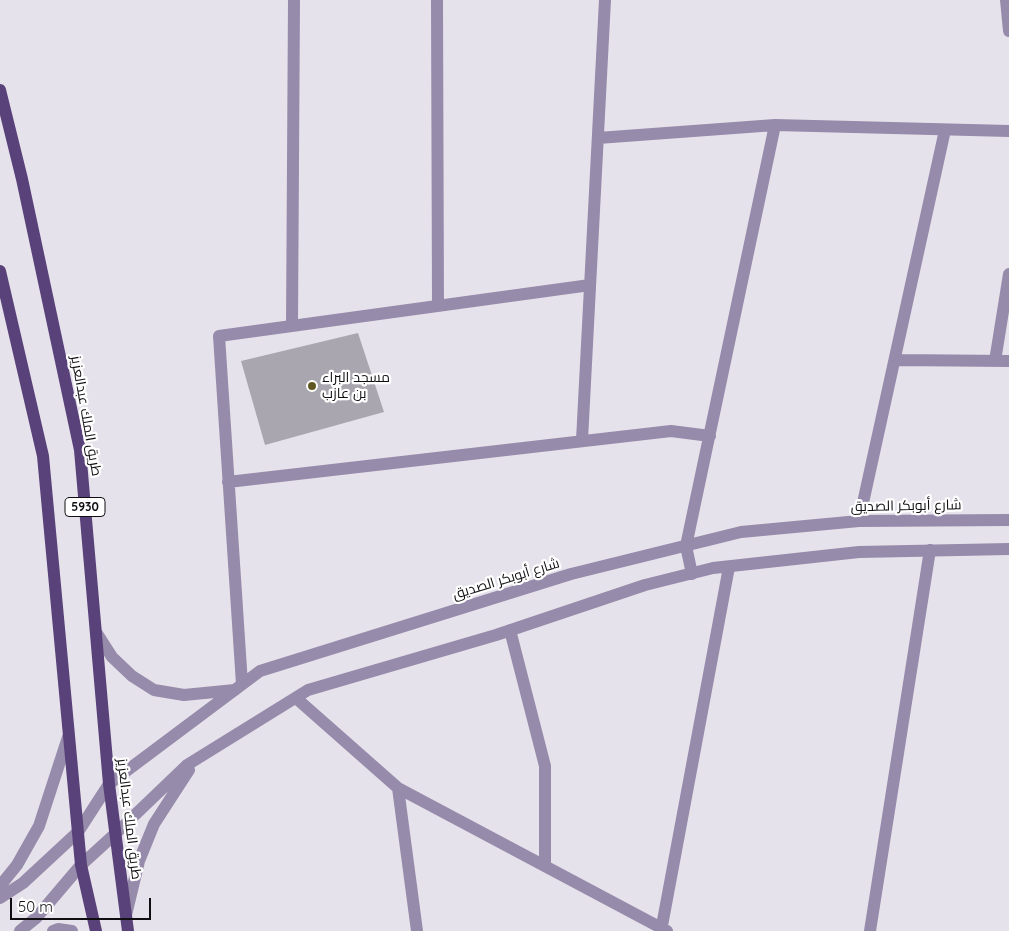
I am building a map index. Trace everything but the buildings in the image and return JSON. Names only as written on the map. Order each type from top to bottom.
[{"type":"main road","name":"طريق الملك عبدالعزيز","points":[[0,90],[24,189],[80,450],[108,784],[128,931]]},
{"type":"main road","name":"5930","points":[[0,271],[43,456],[81,865],[96,931]]},
{"type":"street","points":[[292,326],[294,0]]},
{"type":"street","points":[[437,0],[438,306]]},
{"type":"street","points":[[582,440],[605,0]]},
{"type":"street","points":[[1006,0],[1009,31]]},
{"type":"street","points":[[598,138],[775,126],[1009,131]]},
{"type":"street","points":[[692,574],[686,546],[775,126]]},
{"type":"street","points":[[859,521],[945,130]]},
{"type":"street","points":[[995,361],[1009,274]]},
{"type":"street","points":[[96,632],[112,657],[132,676],[154,690],[184,695],[239,687],[218,336],[590,285]]},
{"type":"street","points":[[894,360],[1009,361]]},
{"type":"street","points":[[228,482],[671,431],[710,436]]},
{"type":"street","name":"شارع أبوبكر الصديق","points":[[0,898],[22,883],[78,832],[108,784],[260,671],[570,574],[741,532],[859,521],[1009,520]]},
{"type":"street","points":[[20,931],[36,918],[81,865],[187,765],[308,690],[510,630],[645,585],[692,574],[729,567],[859,552],[1009,549]]},
{"type":"street","points":[[870,931],[930,550]]},
{"type":"street","points":[[296,698],[398,788],[663,930],[729,567]]},
{"type":"street","points":[[510,630],[545,766],[544,866]]},
{"type":"street","points":[[0,886],[17,865],[39,826],[68,737]]},
{"type":"street","points":[[126,915],[139,861],[154,824],[195,759]]},
{"type":"street","points":[[398,788],[417,931]]},
{"type":"street","points":[[53,931],[58,929],[72,931]]},
{"type":"place","name":"مسجد البراء بن عازب","points":[[312,386]]}]
